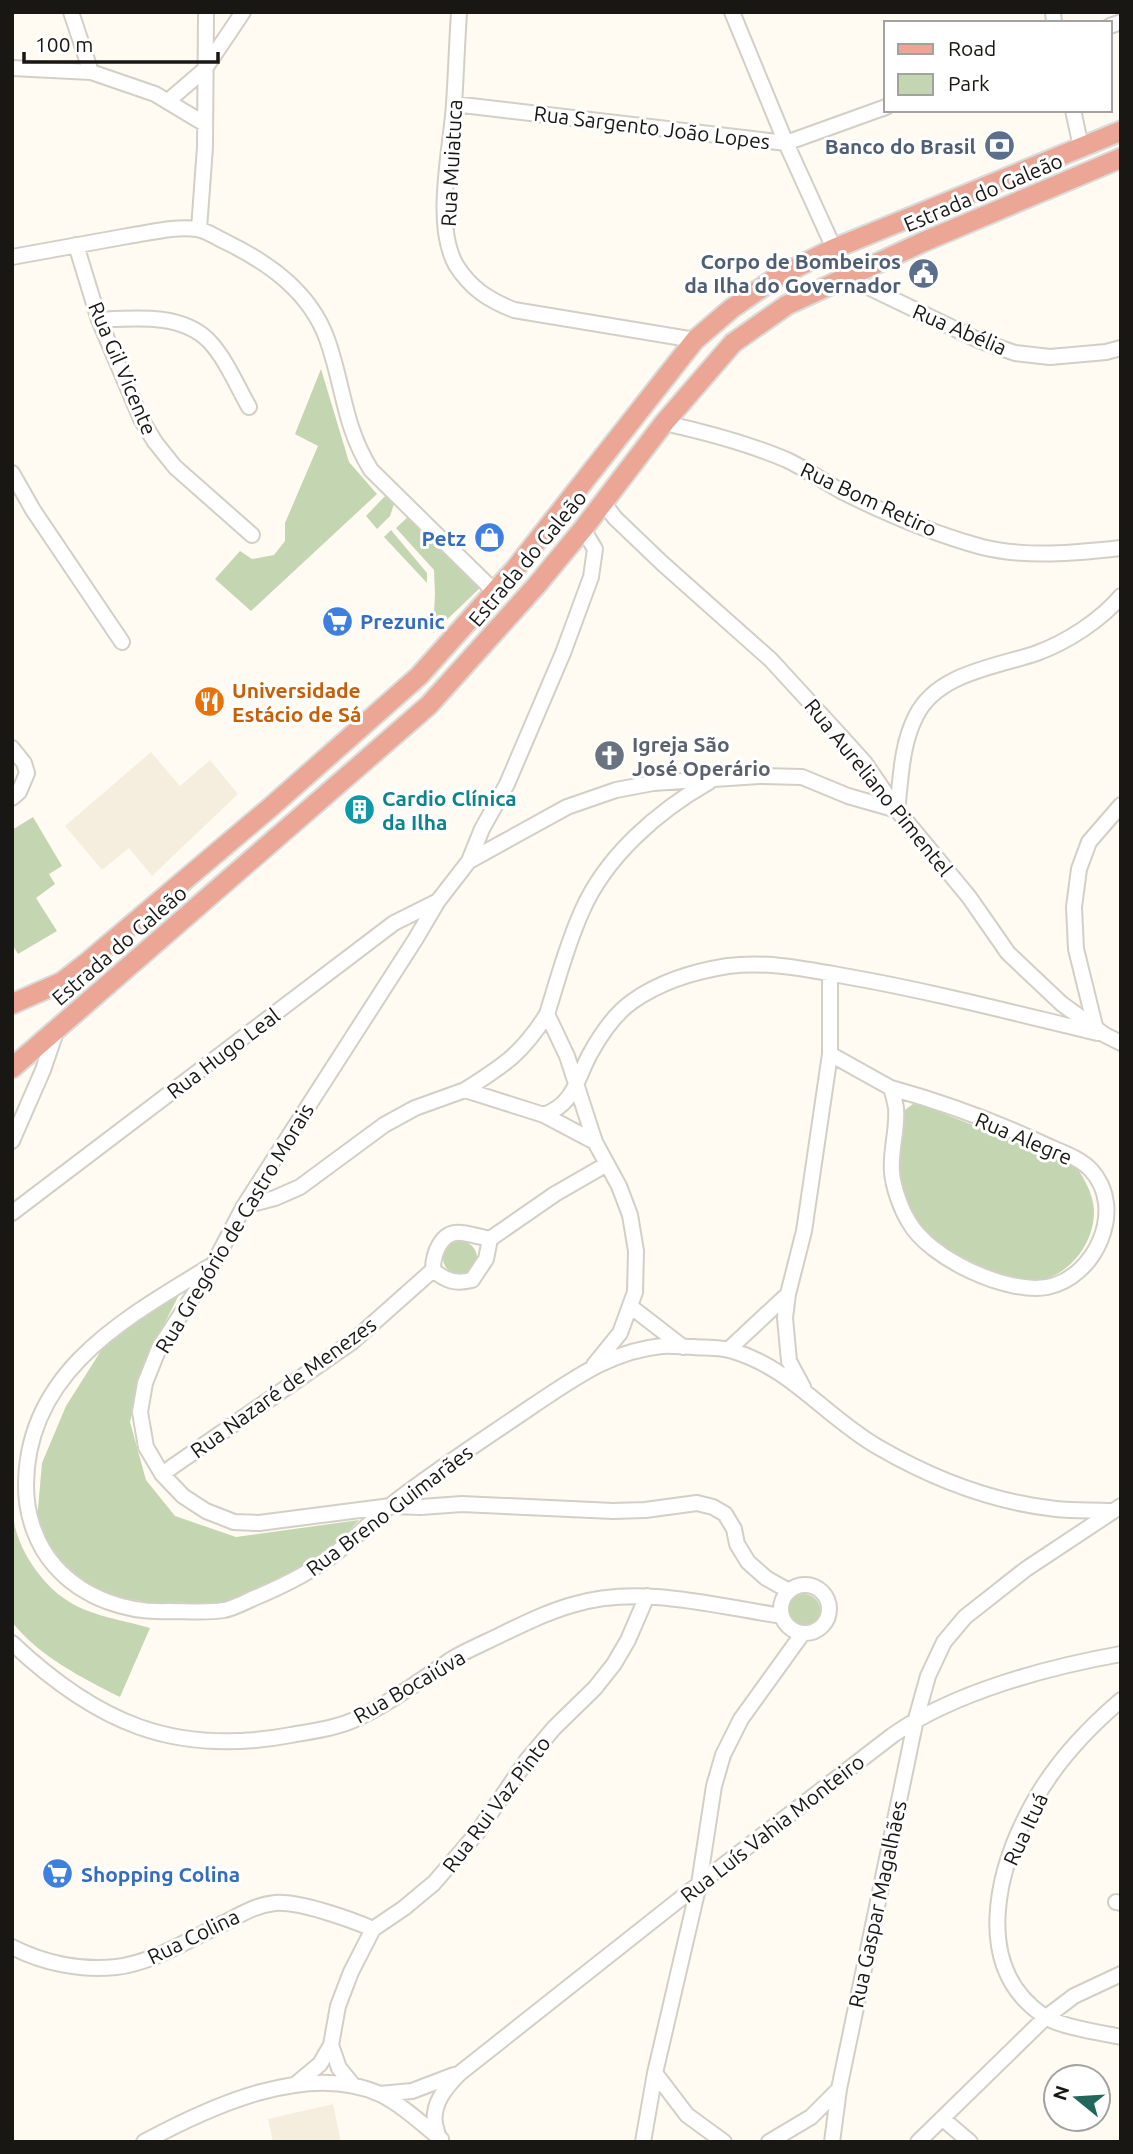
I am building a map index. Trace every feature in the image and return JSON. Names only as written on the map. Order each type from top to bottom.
[{"type":"main road","name":"Estrada do Galeão","points":[[12,1004],[51,988],[82,967],[207,862],[419,676],[515,569],[695,340],[731,309],[777,277],[833,248],[1121,131]]},
{"type":"main road","points":[[1067,180],[1081,147]]},
{"type":"main road","name":"Estrada do Galeão","points":[[17,1057],[57,1028],[429,705],[508,620],[583,529],[664,423],[733,343],[787,305],[899,252],[1121,158]]},
{"type":"main road","points":[[429,705],[452,671],[497,622],[502,613],[502,602],[495,592]]},
{"type":"main road","points":[[12,1013],[51,988]]},
{"type":"street","points":[[71,12],[91,72]]},
{"type":"street","points":[[199,229],[205,124],[206,12]]},
{"type":"street","points":[[168,101],[204,70],[243,12]]},
{"type":"street","name":"Rua Muiatuca","points":[[458,12],[454,104],[445,201],[446,234],[455,263],[471,285],[489,301],[514,310],[695,340]]},
{"type":"street","points":[[733,12],[786,143],[847,278]]},
{"type":"street","points":[[12,68],[91,72],[155,94],[205,124]]},
{"type":"street","name":"Rua Sargento João Lopes","points":[[454,104],[786,143],[884,108]]},
{"type":"street","points":[[1073,112],[1081,147]]},
{"type":"street","points":[[12,257],[170,229],[199,229],[263,263],[295,288],[316,315],[327,339],[348,422],[359,451],[371,470],[495,592]]},
{"type":"street","name":"Rua Gil Vicente","points":[[76,245],[99,320],[141,419],[155,442],[175,467],[253,535]]},
{"type":"street","name":"Rua Abélia","points":[[847,278],[978,340],[1015,353],[1050,357],[1121,348]]},
{"type":"street","points":[[99,320],[154,319],[179,324],[199,332],[211,342],[221,357],[249,407]]},
{"type":"street","name":"Rua Bom Retiro","points":[[664,423],[738,442],[788,461],[895,516],[927,530],[984,547],[1030,553],[1077,553],[1121,548]]},
{"type":"street","points":[[12,473],[33,510],[122,642]]},
{"type":"street","name":"Rua Aureliano Pimentel","points":[[603,502],[615,518],[662,563],[771,660],[865,763],[897,810],[969,897],[1008,953],[1062,1004],[1121,1043]]},
{"type":"street","name":"Rua Gregório de Castro Morais","points":[[583,529],[594,549],[591,577],[581,607],[507,784],[482,829],[469,861],[438,901],[244,1206],[213,1265],[159,1348],[145,1383],[140,1412],[146,1447],[162,1474],[183,1496],[206,1511],[234,1522],[259,1523],[391,1506],[462,1504],[613,1511],[697,1503],[726,1514],[734,1529],[737,1544],[748,1562],[766,1578],[789,1591],[797,1586],[816,1588],[827,1601],[829,1611],[820,1627],[803,1633],[741,1719],[723,1755],[713,1786],[699,1884],[643,2142]]},
{"type":"street","points":[[469,861],[568,807],[616,790],[653,783],[759,776],[802,777],[848,796],[897,810],[904,749],[916,714],[935,691],[985,667],[1039,652],[1077,632],[1111,608],[1121,596]]},
{"type":"street","points":[[12,748],[24,763],[27,773],[19,792],[12,797]]},
{"type":"street","points":[[244,1206],[275,1198],[300,1187],[384,1125],[415,1108],[465,1090],[508,1062],[532,1037],[547,1014],[566,950],[583,909],[604,872],[634,838],[679,799],[713,779]]},
{"type":"street","points":[[544,1115],[558,1110],[576,1087],[590,1055],[612,1020],[634,1000],[678,978],[729,966],[791,965],[909,987],[1100,1031],[1076,949],[1074,907],[1079,869],[1089,842],[1121,805]]},
{"type":"street","points":[[482,829],[487,839],[501,845]]},
{"type":"street","name":"Rua Hugo Leal","points":[[12,1213],[394,923],[438,901]]},
{"type":"street","points":[[394,923],[405,926],[415,940]]},
{"type":"street","name":"Rua Breno Guimarães","points":[[805,1391],[789,1361],[785,1318],[788,1294],[804,1231],[830,1055],[830,974]]},
{"type":"street","points":[[547,1014],[567,1056],[595,1142],[630,1214],[636,1251],[635,1292],[620,1333],[593,1366]]},
{"type":"street","points":[[12,1141],[43,1070],[57,1028]]},
{"type":"street","name":"Rua Alegre","points":[[830,1055],[891,1088],[1028,1137],[1070,1156],[1091,1170],[1101,1185],[1106,1204],[1105,1226],[1098,1245],[1084,1268],[1062,1282],[1046,1287],[1028,1287],[999,1281],[957,1265],[935,1252],[908,1221],[892,1172],[896,1110],[891,1088]]},
{"type":"street","points":[[465,1090],[544,1115],[595,1142]]},
{"type":"street","points":[[433,1270],[449,1282],[472,1280],[486,1259],[491,1239],[555,1194],[607,1164]]},
{"type":"street","name":"Rua Nazaré de Menezes","points":[[162,1474],[352,1342],[433,1270],[433,1257],[446,1237],[463,1233],[491,1239]]},
{"type":"street","name":"Rua Breno Guimarães","points":[[213,1265],[159,1298],[95,1343],[56,1385],[34,1426],[26,1462],[26,1498],[37,1540],[54,1566],[81,1589],[123,1607],[153,1612],[224,1610],[284,1586],[324,1561],[439,1470],[593,1366],[634,1351],[665,1346],[729,1349],[757,1359],[805,1391],[839,1422],[876,1446],[936,1478],[1005,1501],[1059,1510],[1116,1508]]},
{"type":"street","points":[[729,1349],[788,1294]]},
{"type":"street","points":[[630,1306],[683,1347]]},
{"type":"street","points":[[916,1719],[928,1676],[944,1642],[965,1617],[1026,1569],[1116,1508]]},
{"type":"street","points":[[789,1591],[781,1607],[782,1616],[787,1624],[803,1633]]},
{"type":"street","name":"Rua Bocaiúva","points":[[12,1643],[43,1672],[92,1706],[132,1725],[172,1736],[216,1741],[258,1741],[355,1720],[383,1705],[455,1657],[526,1622],[574,1604],[647,1595],[782,1616]]},
{"type":"street","name":"Rua Rui Vaz Pinto","points":[[296,2084],[320,2064],[331,2045],[338,2006],[351,1972],[373,1929],[434,1884],[477,1833],[527,1760],[554,1727],[595,1688],[614,1664],[628,1640],[647,1595]]},
{"type":"street","name":"Rua Luís Vahia Monteiro","points":[[460,2073],[699,1884],[916,1719],[989,1689],[1050,1669],[1121,1654]]},
{"type":"street","name":"Rua Ituá","points":[[1045,2018],[1026,2000],[1006,1974],[998,1952],[997,1912],[1007,1860],[1032,1804],[1064,1758],[1121,1700]]},
{"type":"street","name":"Rua Gaspar Magalhães","points":[[832,2142],[839,2089],[916,1719]]},
{"type":"street","name":"Rua Colina","points":[[12,1947],[53,1963],[80,1967],[116,1967],[153,1956],[249,1909],[276,1903],[348,1918],[373,1929]]},
{"type":"street","points":[[918,2142],[1045,2018],[1074,1996],[1121,1974]]},
{"type":"street","points":[[1045,2018],[1121,2037]]},
{"type":"street","points":[[331,2045],[339,2068],[353,2085]]},
{"type":"street","points":[[378,2094],[412,2091],[460,2073]]},
{"type":"street","points":[[441,2140],[435,2122],[438,2103],[443,2090],[460,2073]]},
{"type":"street","points":[[656,2073],[687,2115],[724,2142]]},
{"type":"street","points":[[144,2142],[234,2100],[296,2084],[353,2085],[378,2094],[397,2104],[441,2140]]},
{"type":"street","points":[[769,2142],[811,2118],[839,2089]]},
{"type":"street","points":[[943,2119],[970,2142]]},
{"type":"shaded area","points":[[151,752],[180,786],[210,760],[238,794],[152,876],[129,848],[102,870],[65,826]]},
{"type":"shaded area","points":[[333,2104],[341,2142],[273,2142],[268,2119]]},
{"type":"green space","points":[[321,369],[349,462],[377,494],[251,611],[215,579],[240,551],[252,559],[274,555],[285,541],[285,523],[318,446],[295,434]]},
{"type":"green space","points":[[389,492],[396,498],[390,516],[377,529],[366,516]]},
{"type":"green space","points":[[411,514],[482,586],[433,633],[434,570],[396,528]]},
{"type":"green space","points":[[391,530],[427,573],[427,583],[384,537]]},
{"type":"green space","points":[[33,817],[62,866],[49,874],[55,884],[36,898],[57,931],[18,954],[12,944],[12,830]]},
{"type":"green space","points":[[913,1104],[922,1105],[1076,1166],[1092,1198],[1093,1223],[1083,1248],[1066,1268],[1042,1280],[1017,1281],[955,1255],[923,1231],[908,1207],[897,1173],[902,1112]]},
{"type":"green space","points":[[460,1241],[472,1246],[477,1258],[472,1270],[460,1275],[448,1270],[443,1258],[448,1246]]},
{"type":"green space","points":[[184,1285],[147,1358],[130,1422],[146,1480],[175,1516],[236,1537],[359,1520],[335,1545],[280,1579],[223,1603],[168,1606],[114,1596],[73,1576],[51,1553],[37,1520],[42,1463],[66,1406],[104,1346]]},
{"type":"green space","points":[[12,1495],[18,1538],[35,1568],[50,1587],[77,1606],[150,1628],[120,1697],[48,1656],[12,1622]]},
{"type":"green space","points":[[804,1594],[816,1598],[820,1610],[816,1622],[804,1626],[792,1622],[788,1610],[792,1598]]},
{"type":"place","name":"Banco do Brasil","points":[[999,146]]},
{"type":"place","name":"Corpo de Bombeiros da Ilha do Governador","points":[[924,273]]},
{"type":"place","name":"Petz","points":[[489,538]]},
{"type":"place","name":"Prezunic","points":[[337,621]]},
{"type":"place","name":"Universidade Estácio de Sá","points":[[209,702]]},
{"type":"place","name":"Igreja São José Operário","points":[[609,756]]},
{"type":"place","name":"Cardio Clínica da Ilha","points":[[359,810]]},
{"type":"place","name":"Shopping Colina","points":[[58,1874]]}]
